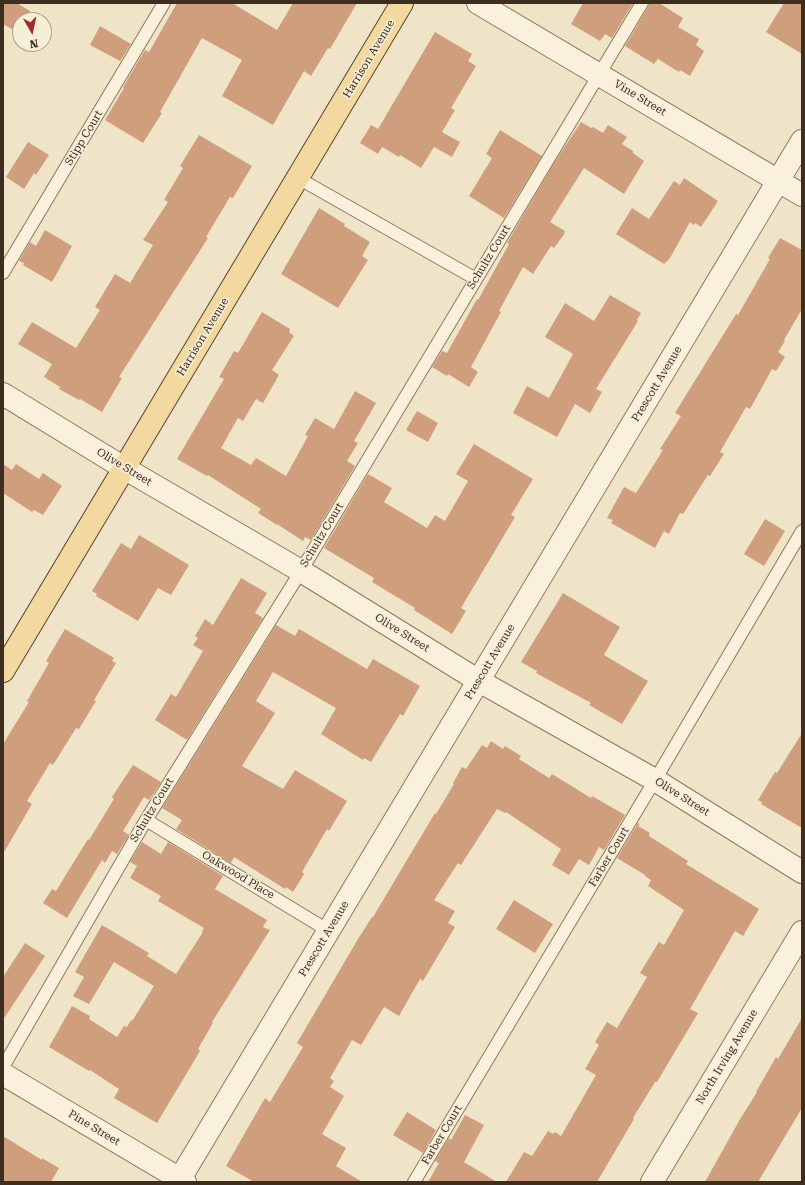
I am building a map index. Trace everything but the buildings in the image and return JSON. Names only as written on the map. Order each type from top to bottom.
[{"type":"main road","name":"Harrison Avenue","points":[[3,671],[402,3]]},
{"type":"street","name":"Vine Street","points":[[478,3],[802,195]]},
{"type":"street","name":"Prescott Avenue","points":[[181,1181],[802,141]]},
{"type":"street","name":"Olive Street","points":[[3,394],[124,468],[300,571],[479,681],[655,780],[802,872]]},
{"type":"street","name":"North Irving Avenue","points":[[652,1182],[802,932]]},
{"type":"street","name":"Pine Street","points":[[3,1074],[181,1181]]},
{"type":"lane","name":"Stipp Court","points":[[3,273],[164,3]]},
{"type":"lane","name":"Schultz Court","points":[[3,1067],[146,820],[300,571],[642,3]]},
{"type":"lane","points":[[298,178],[476,279]]},
{"type":"lane","name":"Farber Court","points":[[414,1182],[655,780],[802,531]]},
{"type":"lane","name":"Oakwood Place","points":[[146,820],[329,931]]}]
